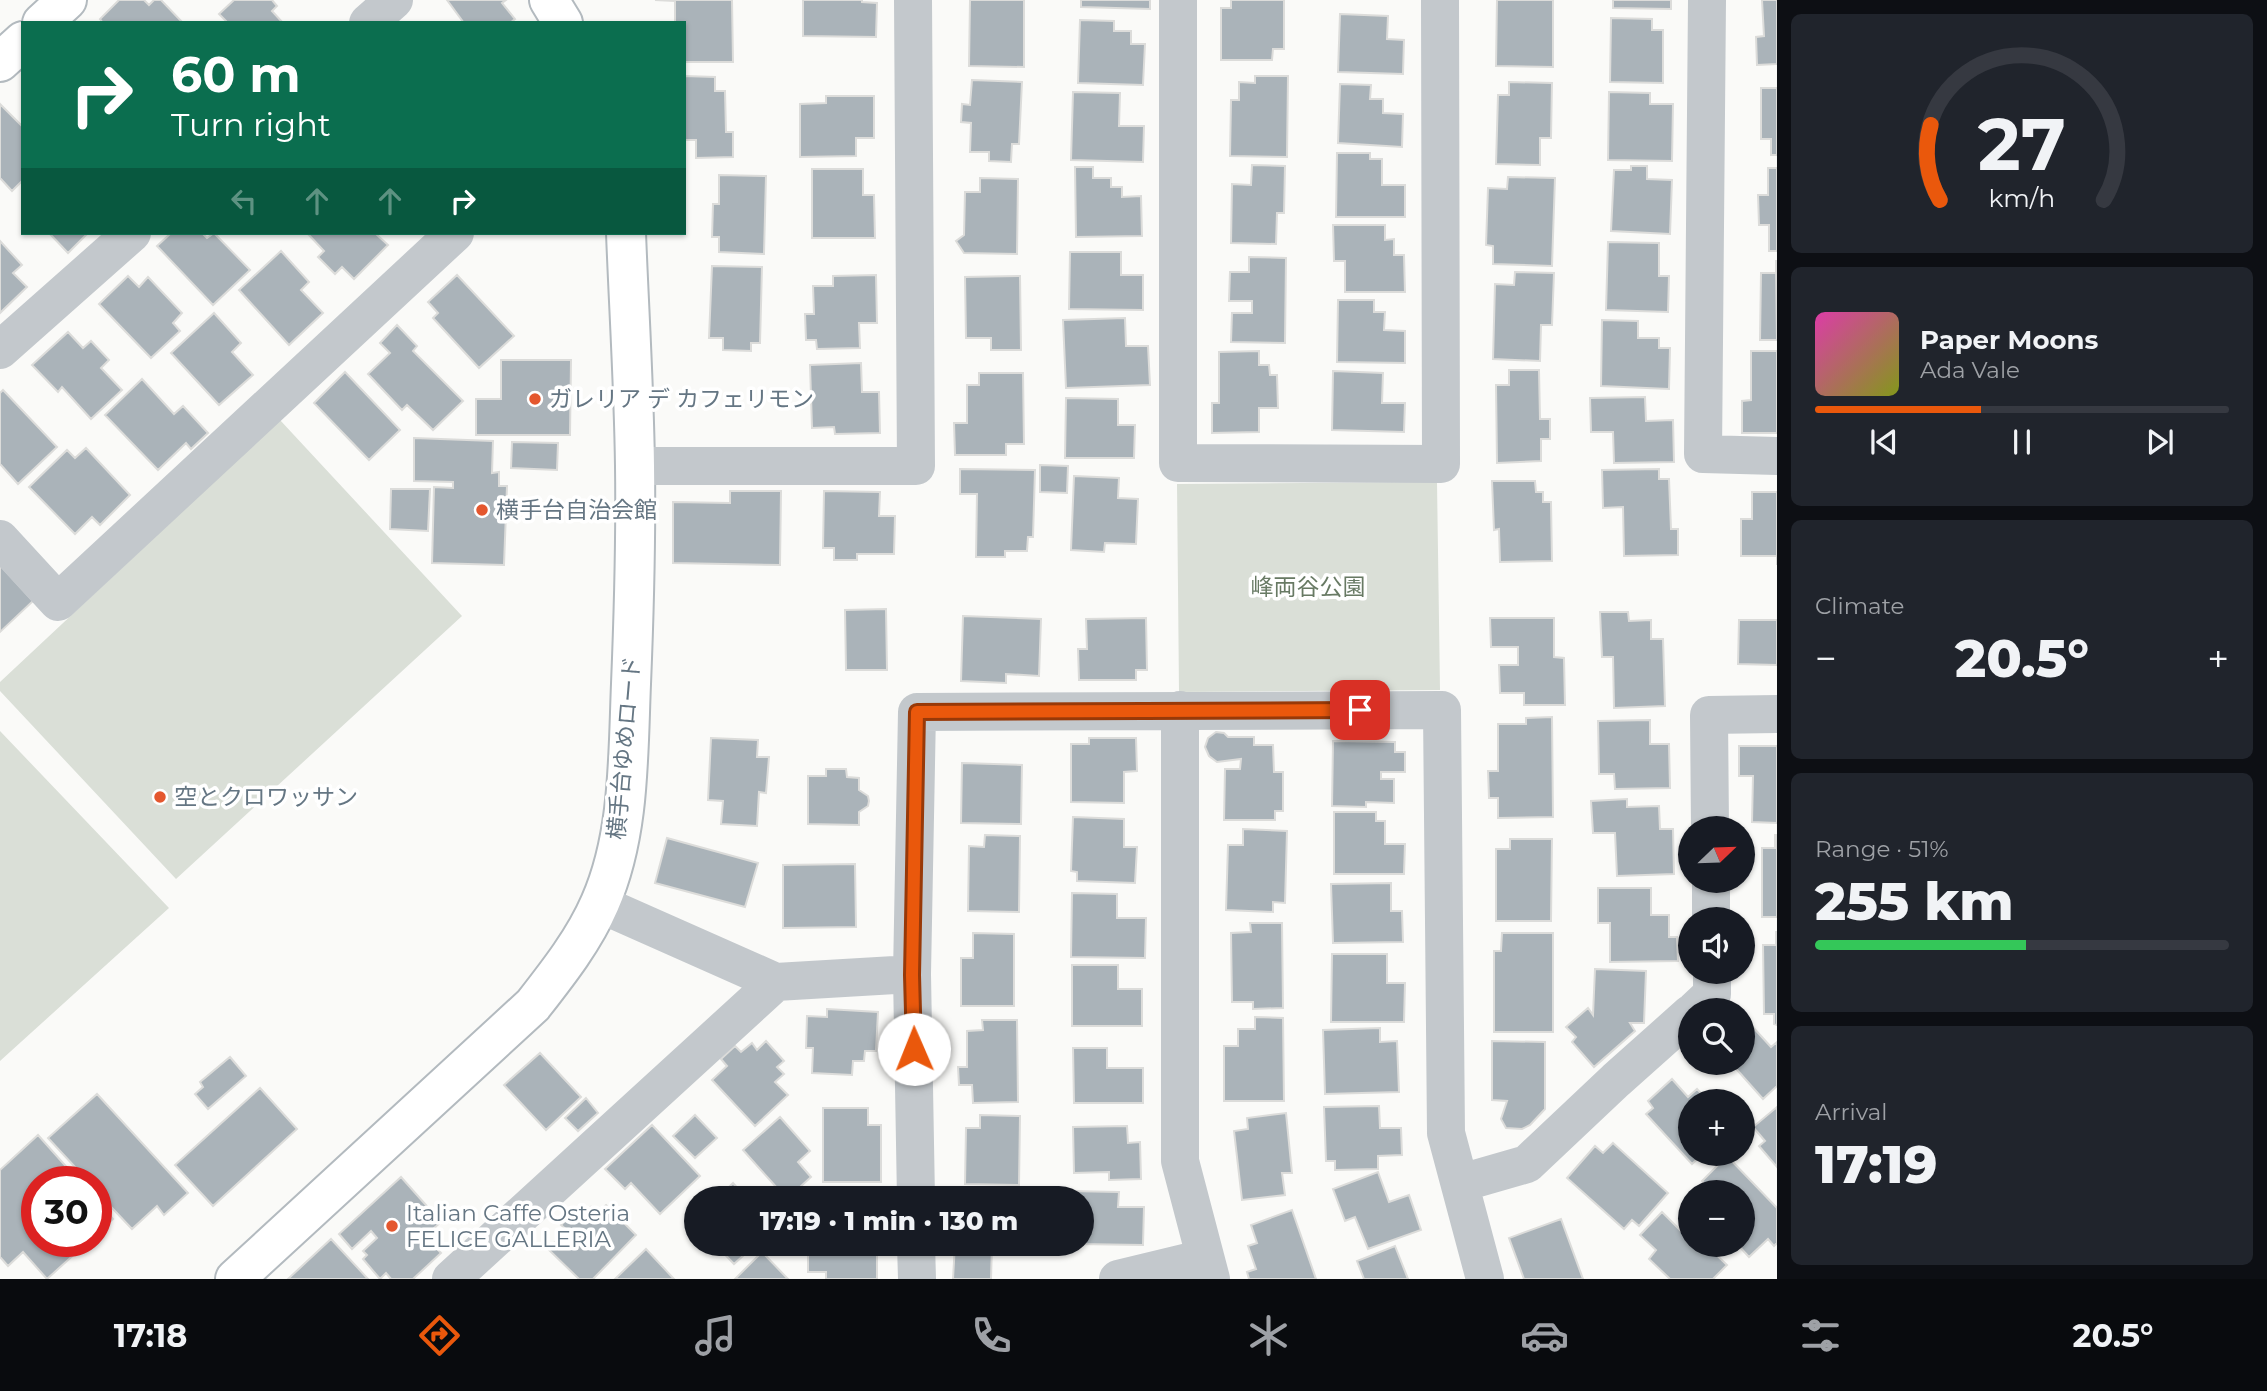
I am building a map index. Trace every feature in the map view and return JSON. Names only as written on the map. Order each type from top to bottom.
[{"type":"street","points":[[44,21],[67,0]]},
{"type":"street","points":[[370,21],[395,0],[415,21]]},
{"type":"street","points":[[549,0],[562,21]]},
{"type":"street","points":[[635,466],[916,466],[913,0]]},
{"type":"street","points":[[1178,0],[1178,463],[1441,464],[1440,0]]},
{"type":"street","points":[[1707,0],[1703,454],[1777,456]]},
{"type":"street","points":[[0,350],[130,235]]},
{"type":"street","points":[[0,539],[58,602],[453,235]]},
{"type":"street","name":"横手台ゆめロード","points":[[235,1279],[533,1005],[570,957],[600,904],[613,865],[624,810],[635,590],[635,466],[626,235]]},
{"type":"street","points":[[1118,1279],[1208,1268],[1180,1161],[1180,710]]},
{"type":"street","points":[[916,1186],[912,975],[917,712],[1442,710],[1446,1133],[1485,1279]]},
{"type":"street","points":[[1710,816],[1709,715],[1777,714]]},
{"type":"street","points":[[600,904],[776,982],[912,975]]},
{"type":"street","points":[[452,1279],[776,982]]},
{"type":"street","points":[[1461,1183],[1527,1164],[1678,1025]]},
{"type":"street","points":[[916,1256],[917,1279]]},
{"type":"green space","points":[[280,420],[462,616],[176,879],[0,691],[0,682]]},
{"type":"green space","name":"峰両谷公園","points":[[1437,482],[1440,690],[1179,692],[1177,484]]},
{"type":"green space","points":[[0,731],[169,908],[0,1061]]},
{"type":"building","points":[[119,0],[144,0],[149,5],[154,0],[161,0],[181,21],[102,21],[100,19]]},
{"type":"building","points":[[234,0],[272,0],[277,6],[272,11],[281,21],[226,21],[219,14]]},
{"type":"building","points":[[447,0],[506,0],[502,3],[515,19],[512,21],[463,21]]},
{"type":"building","points":[[655,0],[732,0],[733,62],[686,62],[686,21],[675,21],[675,1]]},
{"type":"building","points":[[803,0],[862,0],[877,3],[876,37],[803,36]]},
{"type":"building","points":[[970,0],[1024,0],[1024,67],[969,66]]},
{"type":"building","points":[[1081,0],[1150,0],[1150,9],[1081,7]]},
{"type":"building","points":[[1231,0],[1284,0],[1284,49],[1273,49],[1272,60],[1221,60],[1221,8],[1231,8]]},
{"type":"building","points":[[1497,0],[1553,0],[1553,67],[1496,66]]},
{"type":"building","points":[[1613,0],[1671,0],[1671,9],[1613,8]]},
{"type":"building","points":[[1762,0],[1777,0],[1777,64],[1757,65],[1756,37],[1764,36]]},
{"type":"building","points":[[1340,14],[1388,16],[1387,39],[1404,40],[1403,74],[1338,72]]},
{"type":"building","points":[[1611,18],[1652,19],[1652,30],[1663,30],[1663,83],[1610,82]]},
{"type":"building","points":[[1080,20],[1114,21],[1114,31],[1131,31],[1131,44],[1145,44],[1143,85],[1078,83]]},
{"type":"building","points":[[686,76],[715,77],[715,91],[725,91],[726,132],[733,132],[733,157],[696,158],[696,140],[686,140]]},
{"type":"building","points":[[1255,76],[1288,76],[1287,157],[1230,156],[1231,100],[1239,100],[1239,82],[1255,83]]},
{"type":"building","points":[[972,80],[1022,82],[1019,144],[1012,144],[1011,162],[989,161],[989,152],[970,152],[971,123],[961,122],[962,104],[970,105]]},
{"type":"building","points":[[1509,82],[1552,83],[1551,138],[1540,138],[1540,165],[1496,164],[1498,95],[1509,95]]},
{"type":"building","points":[[1340,84],[1371,85],[1370,99],[1383,99],[1383,113],[1403,114],[1402,147],[1338,143]]},
{"type":"building","points":[[1761,88],[1777,88],[1777,155],[1771,155],[1771,139],[1761,139]]},
{"type":"building","points":[[1073,92],[1120,93],[1119,126],[1144,126],[1143,162],[1071,160]]},
{"type":"building","points":[[1609,92],[1650,93],[1650,104],[1673,104],[1672,161],[1608,160]]},
{"type":"building","points":[[826,96],[874,96],[874,138],[856,138],[856,156],[800,157],[800,104],[826,103]]},
{"type":"building","points":[[0,104],[21,125],[21,182],[12,191],[0,178]]},
{"type":"building","points":[[1337,153],[1370,153],[1370,159],[1382,159],[1382,185],[1405,185],[1405,217],[1336,217]]},
{"type":"building","points":[[1252,165],[1285,166],[1284,213],[1277,213],[1276,244],[1231,243],[1232,184],[1251,185]]},
{"type":"building","points":[[1631,166],[1647,166],[1647,179],[1672,180],[1670,234],[1611,231],[1614,170],[1631,170]]},
{"type":"building","points":[[1075,167],[1093,167],[1093,178],[1111,178],[1111,187],[1122,187],[1122,197],[1141,196],[1142,236],[1076,237]]},
{"type":"building","points":[[1768,168],[1777,168],[1777,251],[1769,251],[1769,225],[1759,225],[1758,195],[1768,195]]},
{"type":"building","points":[[812,169],[863,169],[863,195],[874,195],[875,238],[812,238]]},
{"type":"building","points":[[719,175],[766,176],[764,254],[719,252],[719,237],[712,237],[713,204],[719,204]]},
{"type":"building","points":[[1508,177],[1555,178],[1552,266],[1493,264],[1493,246],[1486,245],[1488,188],[1507,189]]},
{"type":"building","points":[[980,178],[1018,179],[1017,254],[964,253],[956,241],[964,235],[965,192],[980,192]]},
{"type":"building","points":[[1333,225],[1385,225],[1385,240],[1394,239],[1394,255],[1404,255],[1405,292],[1345,292],[1345,261],[1334,261]]},
{"type":"building","points":[[51,235],[86,235],[68,253]]},
{"type":"building","points":[[169,235],[204,235],[207,238],[216,235],[250,270],[213,305],[157,246]]},
{"type":"building","points":[[309,235],[377,235],[388,245],[354,279],[342,267],[335,274],[318,257],[324,251]]},
{"type":"building","points":[[0,241],[22,265],[13,273],[27,287],[0,313]]},
{"type":"building","points":[[1608,242],[1659,243],[1659,276],[1669,276],[1668,312],[1606,310]]},
{"type":"building","points":[[281,251],[309,282],[301,290],[323,313],[289,345],[239,290]]},
{"type":"building","points":[[1070,252],[1121,252],[1121,275],[1143,275],[1143,310],[1069,309]]},
{"type":"building","points":[[1249,257],[1286,258],[1285,343],[1231,342],[1232,313],[1252,313],[1252,301],[1229,301],[1230,272],[1249,272]]},
{"type":"building","points":[[1776,260],[1777,340],[1760,340],[1761,273],[1776,273]]},
{"type":"building","points":[[712,266],[762,267],[760,343],[751,343],[751,351],[723,350],[723,338],[709,338]]},
{"type":"building","points":[[1515,272],[1554,273],[1552,325],[1541,325],[1540,361],[1493,359],[1495,284],[1514,285]]},
{"type":"building","points":[[457,275],[514,336],[479,368],[433,318],[438,313],[428,302]]},
{"type":"building","points":[[876,275],[877,323],[859,323],[860,348],[817,349],[816,340],[806,340],[805,314],[814,314],[813,286],[833,286],[833,276]]},
{"type":"building","points":[[128,276],[139,287],[148,277],[182,313],[173,323],[180,331],[151,358],[99,304]]},
{"type":"building","points":[[1020,276],[1021,350],[991,350],[991,338],[966,338],[965,277]]},
{"type":"building","points":[[1338,300],[1374,300],[1374,312],[1385,312],[1384,330],[1405,331],[1405,363],[1337,362]]},
{"type":"building","points":[[214,313],[241,343],[232,352],[253,375],[219,405],[171,353]]},
{"type":"building","points":[[1125,318],[1126,346],[1148,346],[1150,385],[1066,388],[1063,320]]},
{"type":"building","points":[[1602,320],[1638,321],[1638,338],[1659,338],[1659,348],[1670,348],[1669,389],[1601,386]]},
{"type":"building","points":[[397,325],[417,346],[413,351],[463,401],[433,430],[407,405],[402,410],[368,374],[390,353],[380,343]]},
{"type":"building","points":[[68,332],[83,348],[91,341],[109,360],[101,368],[122,390],[91,419],[62,387],[58,392],[32,365]]},
{"type":"building","points":[[1259,351],[1259,365],[1269,365],[1270,375],[1277,375],[1278,408],[1259,408],[1259,432],[1212,433],[1212,403],[1219,403],[1219,352]]},
{"type":"building","points":[[1751,351],[1777,351],[1777,433],[1742,433],[1742,401],[1751,400]]},
{"type":"building","points":[[501,360],[571,360],[570,435],[476,435],[476,399],[501,399]]},
{"type":"building","points":[[861,363],[862,392],[879,392],[880,433],[835,434],[834,427],[812,428],[810,365]]},
{"type":"building","points":[[1509,370],[1539,370],[1540,419],[1550,419],[1550,439],[1541,439],[1541,461],[1497,463],[1496,385],[1509,385]]},
{"type":"building","points":[[1333,371],[1383,373],[1382,403],[1405,403],[1404,432],[1332,430]]},
{"type":"building","points":[[345,372],[400,430],[369,460],[314,403]]},
{"type":"building","points":[[979,373],[1023,373],[1024,444],[1006,444],[1006,455],[955,455],[954,423],[967,423],[967,385],[979,385]]},
{"type":"building","points":[[142,379],[174,414],[183,406],[208,433],[191,449],[186,443],[158,470],[105,415]]},
{"type":"building","points":[[3,390],[57,447],[18,484],[0,464],[0,393]]},
{"type":"building","points":[[1645,397],[1646,421],[1673,420],[1674,462],[1614,463],[1613,432],[1591,432],[1590,398]]},
{"type":"building","points":[[1066,398],[1118,399],[1118,425],[1135,425],[1134,458],[1065,458]]},
{"type":"building","points":[[414,438],[493,441],[492,473],[499,472],[499,486],[507,486],[504,565],[432,563],[434,487],[453,488],[453,482],[414,481]]},
{"type":"building","points":[[512,442],[558,443],[557,470],[511,468]]},
{"type":"building","points":[[86,448],[130,495],[100,525],[92,517],[75,534],[29,487],[67,450],[75,458]]},
{"type":"building","points":[[1040,465],[1068,466],[1067,493],[1040,492]]},
{"type":"building","points":[[960,469],[1035,470],[1033,537],[1028,537],[1027,551],[1005,551],[1005,557],[976,557],[977,494],[960,494]]},
{"type":"building","points":[[1659,469],[1659,479],[1669,479],[1671,529],[1678,529],[1678,555],[1624,556],[1623,507],[1603,508],[1602,470]]},
{"type":"building","points":[[1074,476],[1119,478],[1118,498],[1138,499],[1136,544],[1105,543],[1104,552],[1071,550]]},
{"type":"building","points":[[1492,481],[1535,481],[1536,492],[1543,492],[1543,502],[1551,502],[1552,561],[1500,562],[1499,529],[1494,530]]},
{"type":"building","points":[[391,489],[430,489],[428,531],[390,529]]},
{"type":"building","points":[[730,491],[781,491],[780,565],[673,563],[673,502],[730,503]]},
{"type":"building","points":[[824,491],[880,492],[879,516],[895,516],[894,554],[857,554],[857,560],[834,560],[834,548],[823,548]]},
{"type":"building","points":[[1752,492],[1777,492],[1777,556],[1741,556],[1741,519],[1752,519]]},
{"type":"building","points":[[0,565],[33,601],[0,632]]},
{"type":"building","points":[[886,609],[887,670],[846,670],[845,610]]},
{"type":"building","points":[[1600,612],[1628,612],[1629,621],[1651,620],[1651,639],[1663,639],[1665,706],[1614,708],[1613,657],[1602,657]]},
{"type":"building","points":[[963,616],[1041,619],[1039,676],[1006,674],[1006,683],[961,681]]},
{"type":"building","points":[[1146,618],[1147,670],[1136,670],[1136,680],[1079,680],[1078,649],[1087,649],[1086,619]]},
{"type":"building","points":[[1490,618],[1554,618],[1554,657],[1564,658],[1565,705],[1524,705],[1524,693],[1500,693],[1499,665],[1518,665],[1518,647],[1491,647]]},
{"type":"building","points":[[1739,620],[1777,620],[1777,665],[1738,664]]},
{"type":"building","points":[[1552,717],[1553,817],[1498,818],[1498,798],[1489,798],[1488,771],[1498,771],[1498,724],[1526,724],[1526,718]]},
{"type":"building","points":[[1650,720],[1650,744],[1669,744],[1670,788],[1615,789],[1614,774],[1599,774],[1598,721]]},
{"type":"building","points":[[1216,732],[1224,733],[1228,737],[1254,737],[1254,745],[1273,745],[1274,772],[1283,772],[1283,811],[1275,811],[1275,820],[1224,820],[1225,769],[1240,769],[1241,759],[1217,762],[1209,756],[1205,747],[1208,738]]},
{"type":"building","points":[[711,738],[758,740],[757,757],[769,757],[766,793],[759,792],[757,826],[721,824],[723,801],[708,800]]},
{"type":"building","points":[[1089,738],[1136,738],[1137,771],[1124,772],[1124,803],[1071,802],[1071,744],[1089,744]]},
{"type":"building","points":[[1333,741],[1395,742],[1395,752],[1405,752],[1405,772],[1381,772],[1381,779],[1394,779],[1394,803],[1366,802],[1366,807],[1332,806]]},
{"type":"building","points":[[1739,746],[1777,746],[1777,823],[1755,822],[1755,816],[1752,816],[1753,776],[1739,776]]},
{"type":"building","points":[[962,763],[1022,765],[1021,824],[961,823]]},
{"type":"building","points":[[826,769],[846,769],[847,777],[859,778],[859,790],[868,796],[869,801],[868,806],[859,812],[859,825],[808,824],[808,776],[826,776]]},
{"type":"building","points":[[1627,799],[1627,807],[1659,806],[1660,829],[1673,829],[1674,874],[1617,876],[1615,833],[1593,833],[1591,801]]},
{"type":"building","points":[[1334,812],[1376,812],[1376,821],[1385,821],[1385,844],[1405,844],[1404,874],[1334,874]]},
{"type":"building","points":[[1073,817],[1124,819],[1124,847],[1137,847],[1135,883],[1077,881],[1077,872],[1071,871]]},
{"type":"building","points":[[1243,829],[1287,831],[1285,903],[1273,902],[1273,912],[1226,910],[1228,845],[1243,845]]},
{"type":"building","points":[[985,835],[1020,836],[1019,912],[968,911],[969,846],[984,847]]},
{"type":"building","points":[[1775,835],[1777,917],[1762,917],[1762,848],[1775,848]]},
{"type":"building","points":[[667,838],[758,863],[745,907],[655,883]]},
{"type":"building","points":[[1510,839],[1552,839],[1551,921],[1496,921],[1496,849],[1510,849]]},
{"type":"building","points":[[855,864],[856,927],[783,928],[783,865]]},
{"type":"building","points":[[1391,883],[1391,911],[1402,911],[1403,942],[1333,943],[1331,884]]},
{"type":"building","points":[[1598,888],[1651,888],[1651,915],[1669,915],[1669,937],[1677,937],[1678,961],[1610,962],[1610,923],[1598,923]]},
{"type":"building","points":[[1072,893],[1117,894],[1117,918],[1146,918],[1145,958],[1071,957]]},
{"type":"building","points":[[1250,923],[1282,923],[1283,1008],[1253,1009],[1253,1002],[1232,1002],[1231,933],[1251,932]]},
{"type":"building","points":[[1776,932],[1777,1025],[1774,1024],[1774,1014],[1764,1014],[1763,945],[1776,945]]},
{"type":"building","points":[[973,933],[1014,934],[1014,1006],[961,1006],[961,958],[973,958]]},
{"type":"building","points":[[1502,933],[1553,933],[1553,1032],[1494,1032],[1494,951],[1501,951]]},
{"type":"building","points":[[1332,954],[1387,954],[1387,983],[1405,983],[1404,1022],[1331,1022]]},
{"type":"building","points":[[1072,965],[1118,965],[1118,989],[1142,989],[1142,1026],[1072,1026]]},
{"type":"building","points":[[1595,969],[1646,971],[1644,1023],[1630,1023],[1635,1031],[1594,1067],[1572,1042],[1576,1037],[1566,1027],[1588,1008],[1593,1015]]},
{"type":"building","points":[[827,1009],[878,1012],[876,1051],[865,1051],[864,1061],[853,1061],[852,1075],[812,1073],[813,1048],[806,1048],[807,1016],[827,1017]]},
{"type":"building","points":[[1255,1017],[1283,1018],[1284,1101],[1224,1101],[1224,1046],[1238,1046],[1238,1029],[1255,1029]]},
{"type":"building","points":[[982,1020],[1017,1020],[1018,1102],[973,1103],[972,1085],[959,1085],[958,1067],[967,1067],[967,1031],[983,1030]]},
{"type":"building","points":[[1380,1028],[1380,1042],[1397,1041],[1399,1092],[1325,1094],[1323,1030]]},
{"type":"building","points":[[1755,1029],[1771,1047],[1777,1042],[1777,1086],[1763,1099],[1742,1075],[1755,1075]]},
{"type":"building","points":[[766,1041],[784,1061],[777,1067],[784,1074],[775,1082],[788,1095],[755,1126],[712,1080],[727,1066],[721,1059],[735,1046],[741,1052],[752,1043],[757,1050]]},
{"type":"building","points":[[1492,1041],[1545,1042],[1545,1109],[1530,1125],[1522,1129],[1506,1128],[1501,1119],[1507,1101],[1492,1100]]},
{"type":"building","points":[[1073,1048],[1107,1048],[1107,1068],[1143,1068],[1143,1103],[1074,1103]]},
{"type":"building","points":[[540,1053],[581,1097],[546,1130],[504,1085]]},
{"type":"building","points":[[230,1057],[246,1076],[208,1109],[195,1094],[203,1087],[200,1082]]},
{"type":"building","points":[[1672,1079],[1681,1089],[1678,1089],[1678,1149],[1646,1114],[1653,1108],[1648,1101]]},
{"type":"building","points":[[260,1088],[297,1129],[213,1206],[175,1165]]},
{"type":"building","points":[[97,1094],[188,1193],[164,1215],[157,1206],[132,1229],[112,1208],[112,1166],[74,1166],[48,1138]]},
{"type":"building","points":[[586,1098],[598,1113],[578,1131],[565,1118]]},
{"type":"building","points":[[1379,1106],[1380,1128],[1401,1128],[1402,1155],[1378,1156],[1378,1169],[1335,1170],[1335,1161],[1326,1161],[1324,1107]]},
{"type":"building","points":[[1777,1107],[1777,1167],[1759,1146],[1765,1141],[1755,1129],[1755,1125]]},
{"type":"building","points":[[823,1108],[868,1108],[868,1125],[881,1125],[881,1182],[823,1182]]},
{"type":"building","points":[[1286,1113],[1292,1173],[1282,1173],[1285,1195],[1242,1200],[1234,1131],[1248,1129],[1247,1118]]},
{"type":"building","points":[[695,1115],[717,1138],[695,1158],[673,1136]]},
{"type":"building","points":[[980,1115],[1020,1116],[1019,1185],[965,1184],[966,1128],[980,1128]]},
{"type":"building","points":[[780,1117],[810,1151],[798,1162],[811,1177],[801,1186],[775,1186],[743,1150]]},
{"type":"building","points":[[652,1125],[700,1176],[689,1186],[684,1186],[684,1191],[660,1214],[631,1183],[625,1189],[605,1169]]},
{"type":"building","points":[[1127,1126],[1128,1143],[1140,1142],[1141,1179],[1109,1180],[1109,1172],[1074,1173],[1073,1127]]},
{"type":"building","points":[[38,1135],[66,1166],[21,1166],[21,1254],[8,1266],[0,1257],[0,1170]]},
{"type":"building","points":[[1613,1143],[1668,1193],[1639,1226],[1632,1220],[1624,1229],[1567,1178],[1595,1146],[1603,1153]]},
{"type":"building","points":[[1717,1166],[1737,1166],[1750,1180],[1703,1180]]},
{"type":"building","points":[[1378,1172],[1389,1202],[1409,1195],[1421,1230],[1368,1249],[1355,1217],[1345,1221],[1333,1189]]},
{"type":"building","name":"Italian Caffe Osteria FELICE GALLERIA","points":[[401,1177],[441,1222],[425,1236],[441,1253],[413,1279],[391,1279],[386,1273],[380,1279],[363,1259],[367,1255],[363,1251],[377,1238],[371,1231],[352,1249],[339,1234]]},
{"type":"building","points":[[1755,1185],[1777,1208],[1777,1243],[1774,1246],[1768,1239],[1755,1251]]},
{"type":"building","points":[[1094,1192],[1119,1192],[1118,1207],[1144,1207],[1143,1245],[1094,1244]]},
{"type":"building","points":[[606,1205],[636,1235],[593,1279],[579,1279],[548,1249],[567,1230],[561,1225],[573,1213],[578,1219],[591,1207],[597,1213]]},
{"type":"building","points":[[1292,1210],[1316,1279],[1249,1279],[1247,1272],[1256,1269],[1248,1246],[1257,1243],[1251,1225]]},
{"type":"building","points":[[1662,1212],[1678,1228],[1678,1257],[1719,1257],[1727,1265],[1713,1279],[1670,1279],[1649,1259],[1656,1250],[1640,1235]]},
{"type":"building","points":[[1561,1219],[1583,1279],[1524,1279],[1509,1238]]},
{"type":"building","points":[[331,1239],[368,1279],[288,1279]]},
{"type":"building","points":[[1395,1246],[1408,1279],[1364,1279],[1357,1261]]},
{"type":"building","points":[[646,1249],[674,1279],[615,1279]]},
{"type":"building","points":[[726,1256],[743,1256],[734,1264]]},
{"type":"building","points":[[758,1256],[766,1256],[788,1279],[735,1279]]},
{"type":"building","points":[[808,1256],[877,1256],[877,1279],[826,1279],[826,1272],[808,1272]]},
{"type":"building","points":[[954,1256],[992,1256],[991,1279],[953,1279]]},
{"type":"building","points":[[27,1257],[71,1257],[47,1279]]},
{"type":"place","name":"ガレリア デ カフェリモン","points":[[535,399]]},
{"type":"place","name":"横手台自治会館","points":[[482,510]]},
{"type":"place","name":"空とクロワッサン","points":[[160,797]]},
{"type":"place","name":"Italian Caffe Osteria FELICE GALLERIA","points":[[392,1226]]},
{"type":"route","points":[[914,1049],[912,975],[917,712],[1360,710]]}]
